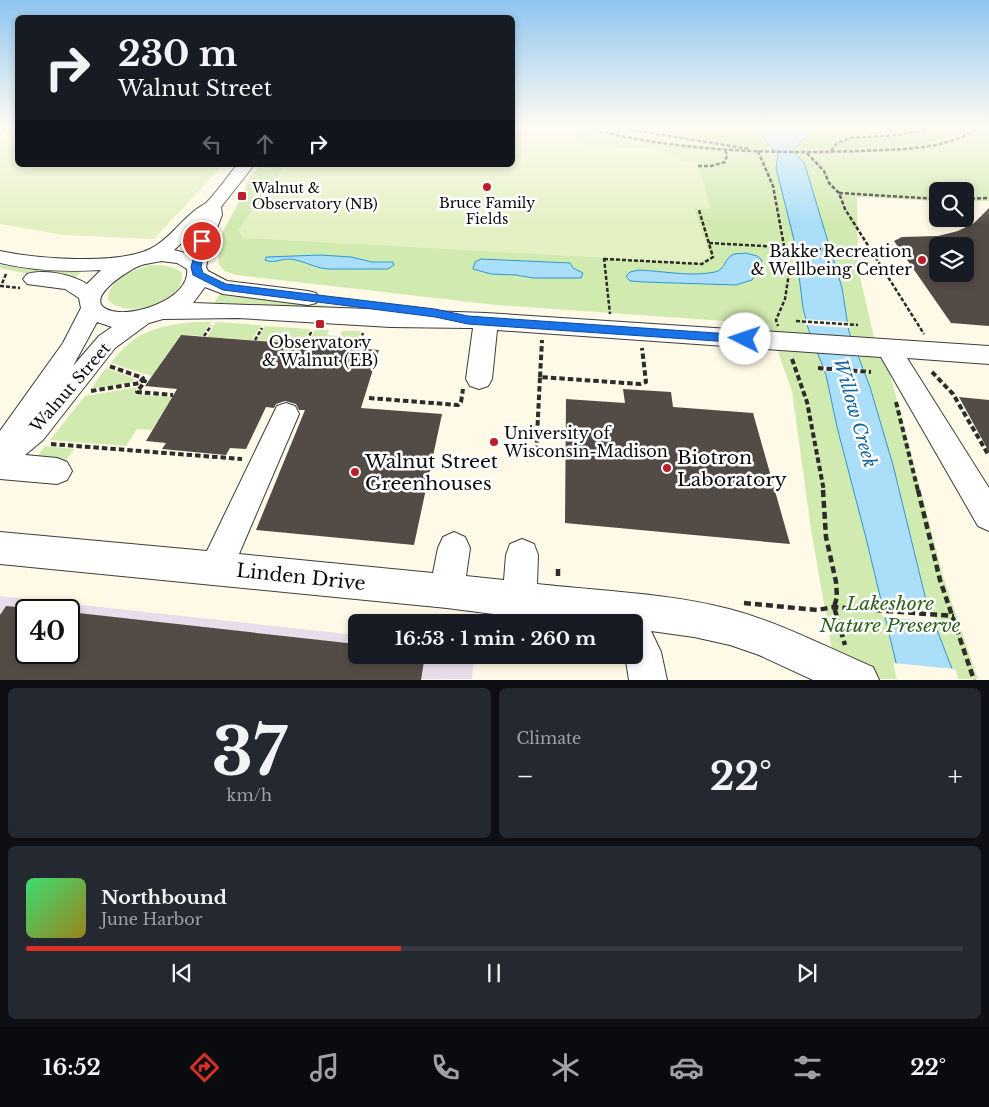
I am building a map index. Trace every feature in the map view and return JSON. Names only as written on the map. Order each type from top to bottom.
[{"type":"street","points":[[138,260],[166,247],[200,215],[212,207],[244,167]]},
{"type":"street","points":[[197,271],[202,241],[213,215],[212,207]]},
{"type":"street","points":[[2,273],[34,264],[59,266],[138,260],[161,255],[177,256],[189,260],[197,271],[223,287],[435,313],[477,320]]},
{"type":"street","name":"Walnut Street","points":[[0,459],[14,431],[72,348],[98,282],[113,270],[138,260]]},
{"type":"street","name":"Walnut Street","points":[[0,459],[33,432],[107,342],[151,314],[188,294],[195,284],[197,271]]},
{"type":"street","points":[[2,273],[70,283],[91,302],[103,317],[120,320],[151,314],[225,309],[432,320],[477,320],[784,342],[810,343],[858,336],[889,349],[989,355]]},
{"type":"street","points":[[472,380],[477,320]]},
{"type":"street","points":[[889,349],[989,516]]},
{"type":"street","points":[[216,569],[241,488],[286,414]]},
{"type":"street","points":[[0,466],[58,471]]},
{"type":"street","name":"Linden Drive","points":[[0,548],[447,591],[519,611],[541,614]]},
{"type":"street","points":[[447,591],[454,548]]},
{"type":"street","points":[[519,611],[522,555]]},
{"type":"street","name":"Linden Drive","points":[[643,623],[690,618],[747,632],[827,668],[853,665]]},
{"type":"street","points":[[643,652],[648,680]]},
{"type":"path","points":[[698,166],[711,166],[725,162],[726,160]]},
{"type":"path","points":[[762,160],[773,186],[789,273],[785,299],[776,320],[808,402],[824,494],[826,537],[836,582],[837,597],[834,607],[853,665]]},
{"type":"path","points":[[813,160],[824,171],[829,183],[840,192],[845,209],[926,337]]},
{"type":"path","points":[[840,192],[929,198]]},
{"type":"path","points":[[974,198],[989,198]]},
{"type":"path","points":[[610,315],[604,258],[702,264],[713,257],[699,210]]},
{"type":"path","points":[[709,243],[872,252]]},
{"type":"path","points":[[2,273],[24,288]]},
{"type":"path","points":[[796,321],[858,336]]},
{"type":"path","points":[[255,340],[265,323]]},
{"type":"path","points":[[306,344],[313,327]]},
{"type":"path","points":[[358,348],[365,328]]},
{"type":"path","points":[[524,457],[536,456],[542,340]]},
{"type":"path","points":[[540,377],[640,384],[646,382],[641,347]]},
{"type":"path","points":[[103,364],[143,378],[141,381]]},
{"type":"path","points":[[818,368],[870,372]]},
{"type":"path","points":[[932,372],[953,394],[989,456]]},
{"type":"path","points":[[368,398],[458,405],[472,380]]},
{"type":"path","points":[[89,392],[140,383],[141,381]]},
{"type":"path","points":[[141,381],[145,381],[137,392],[173,395]]},
{"type":"path","points":[[894,392],[940,580],[954,616],[974,680]]},
{"type":"path","points":[[50,444],[242,460]]},
{"type":"path","points":[[834,607],[947,617],[954,616]]},
{"type":"shaded area","points":[[0,596],[27,599],[15,599],[15,664],[80,664],[80,605],[348,634],[348,664],[473,664],[472,679],[0,680]]},
{"type":"green space","points":[[0,160],[15,160],[15,167],[221,167],[154,239],[64,235],[0,224]]},
{"type":"green space","name":"Lakeshore Nature Preserve","points":[[515,160],[989,160],[989,201],[974,202],[974,182],[929,182],[929,201],[857,197],[858,269],[874,337],[889,370],[944,579],[978,679],[837,679],[811,529],[792,391],[768,324],[496,305],[236,275],[225,271],[219,265],[219,239],[248,181],[258,167],[515,167]]},
{"type":"green space","name":"Bruce Family Fields","points":[[515,160],[682,160],[697,162],[711,209],[695,209],[710,256],[701,263],[243,238],[238,230],[284,167],[515,167]]},
{"type":"green space","points":[[0,265],[45,270],[83,270],[74,278],[29,274],[0,268]]},
{"type":"green space","points":[[151,265],[171,267],[182,273],[181,284],[175,293],[154,305],[141,308],[117,306],[108,300],[112,286],[123,276],[129,272]]},
{"type":"green space","points":[[221,293],[346,308],[345,310],[214,303]]},
{"type":"green space","points":[[195,322],[211,322],[202,336],[180,335],[152,376],[111,363],[129,344],[148,332],[158,328]]},
{"type":"green space","points":[[216,322],[261,325],[252,340],[207,337]]},
{"type":"green space","points":[[265,326],[310,329],[303,344],[257,340]]},
{"type":"green space","points":[[315,329],[329,330],[327,335],[340,336],[342,331],[361,331],[355,348],[309,344]]},
{"type":"green space","points":[[106,368],[133,378],[134,381],[91,389]]},
{"type":"green space","points":[[138,387],[133,394],[172,397],[152,430],[137,429],[126,446],[50,440],[85,396]]},
{"type":"green space","points":[[45,446],[74,449],[65,462],[35,460]]},
{"type":"water","name":"Willow Creek","points":[[777,160],[801,160],[804,162],[842,288],[849,332],[870,387],[893,465],[927,604],[956,679],[900,679],[837,427],[826,375],[808,328],[803,308],[795,244],[776,168]]},
{"type":"water","points":[[746,253],[757,256],[762,260],[752,280],[736,285],[630,281],[626,276],[630,272],[639,270],[687,274],[715,272],[721,269],[731,256]]},
{"type":"water","points":[[321,255],[351,257],[372,262],[393,262],[394,265],[388,269],[328,269],[289,259],[271,262],[265,260],[266,257]]},
{"type":"water","points":[[481,259],[570,263],[573,268],[583,273],[581,278],[533,278],[491,274],[473,269],[475,262]]},
{"type":"pier","points":[[803,319],[849,322],[850,328],[805,325]]},
{"type":"pier","points":[[820,366],[865,369],[868,374],[822,371]]},
{"type":"pier","points":[[880,605],[932,610],[937,622],[883,617]]},
{"type":"pier","points":[[893,663],[955,669],[959,680],[897,680]]},
{"type":"building","name":"Bakke Recreation & Wellbeing Center","points":[[989,208],[989,326],[951,323],[894,241],[902,237],[938,236],[966,227],[974,227],[974,223]]},
{"type":"building","name":"Walnut Street Greenhouses","points":[[181,335],[379,350],[361,408],[442,414],[414,545],[256,530],[305,410],[299,410],[296,404],[285,401],[276,404],[274,408],[266,407],[246,449],[230,448],[226,455],[162,449],[166,443],[146,441],[177,389],[145,386]]},
{"type":"building","name":"Biotron Laboratory","points":[[623,389],[671,392],[673,407],[753,413],[790,544],[565,523],[566,399],[625,403]]},
{"type":"building","points":[[959,397],[989,400],[989,452]]},
{"type":"building","points":[[6,606],[15,607],[15,664],[80,664],[80,613],[348,643],[348,664],[424,664],[421,680],[0,680],[0,615]]},
{"type":"place","name":"Bruce Family Fields","points":[[487,187]]},
{"type":"place","name":"Walnut & Observatory (NB)","points":[[242,196]]},
{"type":"place","name":"Bakke Recreation & Wellbeing Center","points":[[922,260]]},
{"type":"place","name":"Observatory & Walnut (EB)","points":[[320,324]]},
{"type":"place","name":"University of Wisconsin-Madison","points":[[494,442]]},
{"type":"place","name":"Biotron Laboratory","points":[[667,468]]},
{"type":"place","name":"Walnut Street Greenhouses","points":[[355,472]]},
{"type":"route","points":[[202,241],[196,267],[198,275],[223,287],[435,313],[468,320],[745,339]]}]
